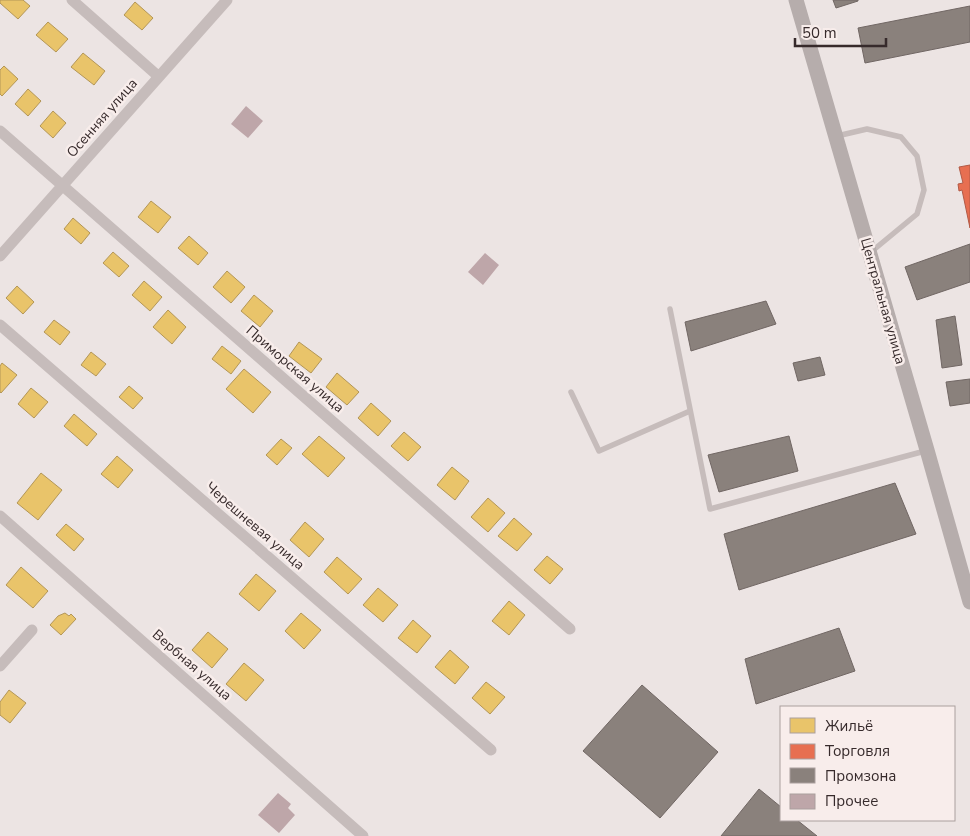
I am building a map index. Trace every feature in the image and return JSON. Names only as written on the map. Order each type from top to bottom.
[{"type":"street","points":[[72,0],[158,76]]},
{"type":"street","name":"Осенняя улица","points":[[0,256],[227,0]]},
{"type":"street","name":"Центральная улица","points":[[796,0],[970,602]]},
{"type":"street","name":"Приморская улица","points":[[0,131],[570,629]]},
{"type":"street","name":"Черешневая улица","points":[[0,325],[491,750]]},
{"type":"street","name":"Вербная улица","points":[[0,516],[363,836]]},
{"type":"street","points":[[0,666],[32,630]]},
{"type":"lane","points":[[836,136],[867,129],[901,137],[917,156],[924,190],[917,214],[870,253]]},
{"type":"lane","points":[[670,309],[710,509],[927,450]]},
{"type":"lane","points":[[570,392],[599,451],[690,411]]},
{"type":"building: Жильё","points":[[0,0],[23,0],[30,6],[18,19],[0,3]]},
{"type":"building: Жильё","points":[[135,2],[153,18],[142,30],[124,15]]},
{"type":"building: Жильё","points":[[48,22],[68,39],[56,52],[36,35]]},
{"type":"building: Жильё","points":[[83,53],[105,71],[94,85],[71,67]]},
{"type":"building: Жильё","points":[[4,66],[18,79],[2,96],[0,94],[0,70]]},
{"type":"building: Жильё","points":[[28,89],[41,101],[28,116],[15,104]]},
{"type":"building: Жильё","points":[[53,111],[66,123],[53,138],[40,126]]},
{"type":"building: Жильё","points":[[151,201],[171,217],[158,233],[138,217]]},
{"type":"building: Жильё","points":[[73,218],[90,233],[81,244],[64,229]]},
{"type":"building: Жильё","points":[[189,236],[208,253],[198,265],[178,248]]},
{"type":"building: Жильё","points":[[113,252],[129,266],[119,277],[103,263]]},
{"type":"building: Жильё","points":[[227,271],[245,287],[231,303],[213,287]]},
{"type":"building: Жильё","points":[[144,281],[162,297],[150,311],[132,295]]},
{"type":"building: Жильё","points":[[17,286],[34,302],[23,314],[6,298]]},
{"type":"building: Жильё","points":[[254,295],[273,311],[260,327],[241,311]]},
{"type":"building: Жильё","points":[[168,310],[186,327],[172,344],[153,327]]},
{"type":"building: Жильё","points":[[54,320],[70,332],[60,345],[44,332]]},
{"type":"building: Жильё","points":[[299,342],[322,359],[311,373],[289,356]]},
{"type":"building: Жильё","points":[[222,346],[241,361],[231,374],[212,359]]},
{"type":"building: Жильё","points":[[91,352],[106,364],[96,376],[81,365]]},
{"type":"building: Жильё","points":[[2,363],[17,375],[1,393],[0,366]]},
{"type":"building: Жильё","points":[[244,369],[271,392],[253,413],[226,389]]},
{"type":"building: Жильё","points":[[337,373],[359,392],[347,405],[326,387]]},
{"type":"building: Жильё","points":[[129,386],[143,398],[133,409],[119,397]]},
{"type":"building: Жильё","points":[[31,388],[48,402],[34,418],[18,404]]},
{"type":"building: Жильё","points":[[371,403],[391,421],[378,436],[358,418]]},
{"type":"building: Жильё","points":[[74,414],[97,434],[87,446],[64,426]]},
{"type":"building: Жильё","points":[[404,432],[421,447],[408,461],[391,446]]},
{"type":"building: Жильё","points":[[319,436],[345,458],[328,477],[302,454]]},
{"type":"building: Жильё","points":[[281,439],[292,448],[277,465],[266,455]]},
{"type":"building: Жильё","points":[[117,456],[133,470],[118,488],[101,474]]},
{"type":"building: Жильё","points":[[452,467],[469,481],[455,500],[437,485]]},
{"type":"building: Жильё","points":[[41,473],[62,490],[38,520],[17,503]]},
{"type":"building: Жильё","points":[[488,498],[505,513],[488,532],[471,517]]},
{"type":"building: Жильё","points":[[514,518],[532,534],[517,551],[498,536]]},
{"type":"building: Жильё","points":[[305,522],[324,539],[309,557],[290,540]]},
{"type":"building: Жильё","points":[[66,524],[84,539],[74,551],[56,535]]},
{"type":"building: Жильё","points":[[547,556],[563,569],[550,584],[534,570]]},
{"type":"building: Жильё","points":[[337,557],[362,579],[348,594],[324,572]]},
{"type":"building: Жильё","points":[[21,567],[48,591],[33,608],[6,585]]},
{"type":"building: Жильё","points":[[256,574],[276,591],[259,611],[239,594]]},
{"type":"building: Жильё","points":[[378,588],[398,605],[383,622],[363,605]]},
{"type":"building: Жильё","points":[[509,601],[525,615],[509,635],[492,621]]},
{"type":"building: Жильё","points":[[65,613],[69,616],[71,614],[76,619],[61,635],[50,625],[58,616]]},
{"type":"building: Жильё","points":[[301,613],[321,630],[304,649],[285,631]]},
{"type":"building: Жильё","points":[[413,620],[431,636],[417,653],[398,638]]},
{"type":"building: Жильё","points":[[208,632],[228,649],[212,668],[192,650]]},
{"type":"building: Жильё","points":[[450,650],[469,667],[455,684],[435,667]]},
{"type":"building: Жильё","points":[[244,663],[264,680],[246,701],[226,684]]},
{"type":"building: Жильё","points":[[486,682],[505,697],[490,714],[472,698]]},
{"type":"building: Жильё","points":[[9,690],[26,703],[10,723],[0,715],[0,702]]},
{"type":"building: Торговля","points":[[970,165],[970,228],[962,190],[959,191],[958,184],[963,183],[959,167]]},
{"type":"building: Промзона","points":[[833,0],[858,0],[858,1],[836,8]]},
{"type":"building: Промзона","points":[[970,6],[970,42],[865,63],[858,28]]},
{"type":"building: Промзона","points":[[970,244],[970,282],[917,300],[905,267]]},
{"type":"building: Промзона","points":[[766,301],[776,324],[691,351],[685,322]]},
{"type":"building: Промзона","points":[[955,316],[962,365],[942,368],[936,320]]},
{"type":"building: Промзона","points":[[820,357],[825,375],[798,381],[793,363]]},
{"type":"building: Промзона","points":[[970,379],[970,403],[950,406],[946,382]]},
{"type":"building: Промзона","points":[[789,436],[798,471],[719,492],[708,455]]},
{"type":"building: Промзона","points":[[895,483],[916,534],[739,590],[724,534]]},
{"type":"building: Промзона","points":[[839,628],[855,671],[756,704],[745,659]]},
{"type":"building: Промзона","points":[[642,685],[718,752],[660,818],[583,751]]},
{"type":"building: Промзона","points":[[759,789],[780,806],[780,821],[798,821],[817,836],[721,836]]},
{"type":"building: Прочее","points":[[246,106],[263,121],[248,138],[231,124]]},
{"type":"building: Прочее","points":[[485,253],[499,265],[483,285],[468,272]]},
{"type":"building: Прочее","points":[[278,793],[291,804],[288,808],[295,815],[279,833],[258,815]]}]
